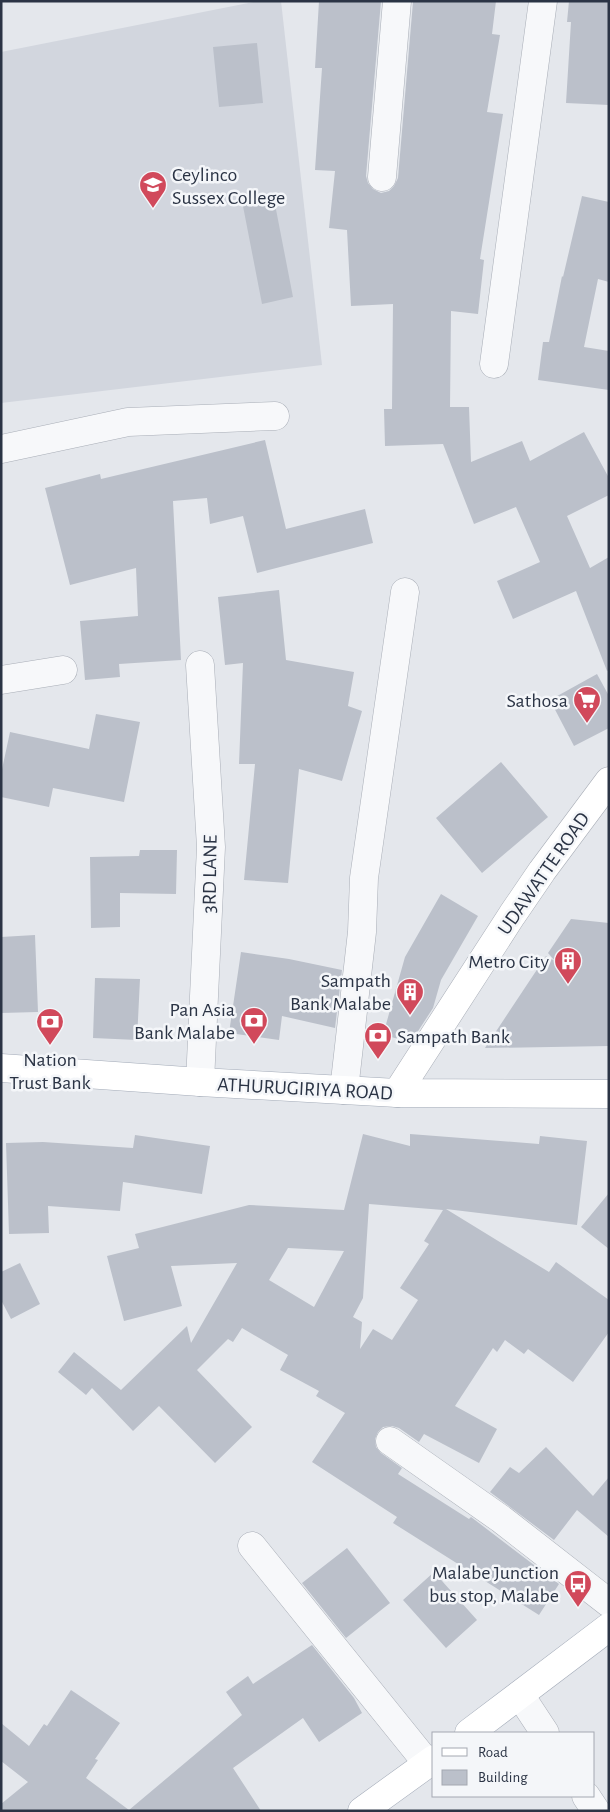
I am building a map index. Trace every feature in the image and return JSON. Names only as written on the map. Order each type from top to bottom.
[{"type":"main road","name":"UDAWATTE ROAD","points":[[397,1093],[512,915],[609,781]]},
{"type":"main road","name":"ATHURUGIRIYA ROAD","points":[[1,1068],[397,1093],[609,1094]]},
{"type":"main road","points":[[470,1732],[609,1627]]},
{"type":"main road","points":[[362,1811],[430,1761]]},
{"type":"street","points":[[382,178],[397,1]]},
{"type":"street","points":[[494,364],[543,1]]},
{"type":"street","points":[[1,449],[128,422],[275,416]]},
{"type":"street","points":[[344,1090],[362,932],[364,878],[405,592]]},
{"type":"street","name":"3RD LANE","points":[[200,665],[211,847],[200,1082]]},
{"type":"street","points":[[1,680],[63,670]]},
{"type":"street","points":[[390,1441],[501,1519],[609,1603]]},
{"type":"street","points":[[252,1546],[430,1761]]},
{"type":"street","points":[[520,1695],[544,1732]]},
{"type":"street","points":[[587,1797],[596,1811]]},
{"type":"shaded area","name":"Ceylinco Sussex College","points":[[258,1],[281,1],[322,365],[1,403],[1,52]]},
{"type":"building","points":[[319,1],[381,1],[366,176],[368,183],[373,189],[381,193],[389,191],[398,178],[413,2],[496,1],[492,34],[500,35],[487,112],[503,114],[480,259],[484,260],[478,314],[451,311],[450,407],[469,407],[471,462],[522,441],[530,461],[584,432],[609,478],[609,495],[567,516],[590,568],[609,557],[609,670],[607,671],[576,591],[513,619],[497,581],[540,562],[516,507],[474,524],[443,444],[385,446],[384,409],[392,409],[393,304],[351,306],[347,230],[329,228],[335,171],[315,170],[322,68],[315,68]]},
{"type":"building","points":[[569,1],[609,1],[609,105],[566,103],[571,22],[567,22]]},
{"type":"building","points":[[257,43],[263,103],[219,107],[213,47]]},
{"type":"building","points":[[273,194],[293,297],[262,304],[242,201]]},
{"type":"building","points":[[582,196],[609,202],[609,282],[598,279],[584,347],[609,351],[609,390],[538,380],[543,342],[549,342],[562,276]]},
{"type":"building","points":[[265,440],[286,529],[365,509],[373,543],[257,573],[243,516],[210,524],[207,498],[173,501],[181,660],[119,664],[120,677],[85,680],[80,621],[138,616],[136,568],[70,585],[45,488],[100,474],[101,479]]},
{"type":"building","points":[[279,590],[286,660],[354,672],[348,706],[362,711],[342,781],[299,769],[288,883],[244,880],[255,764],[239,764],[243,663],[225,665],[218,597]]},
{"type":"building","points":[[597,674],[609,696],[609,728],[574,746],[550,700]]},
{"type":"building","points":[[96,714],[140,722],[124,802],[53,788],[49,807],[1,797],[1,774],[10,732],[89,749]]},
{"type":"building","points":[[501,762],[548,817],[482,873],[436,818]]},
{"type":"building","points":[[140,850],[177,850],[176,894],[120,893],[120,927],[91,928],[90,857],[139,856]]},
{"type":"building","points":[[441,894],[478,916],[441,980],[433,1008],[411,1042],[383,1035],[405,957]]},
{"type":"building","name":"Metro City","points":[[571,919],[609,923],[609,1046],[485,1048],[546,956],[555,961],[548,953]]},
{"type":"building","points":[[35,935],[38,1012],[1,1013],[1,937]]},
{"type":"building","points":[[241,952],[289,959],[342,970],[335,1028],[282,1016],[279,1040],[229,1033]]},
{"type":"building","points":[[95,978],[140,979],[137,1040],[93,1038]]},
{"type":"building","points":[[363,1134],[410,1146],[410,1134],[539,1144],[540,1136],[587,1141],[577,1225],[446,1209],[549,1272],[556,1262],[609,1300],[609,1332],[573,1382],[528,1349],[524,1354],[505,1340],[497,1352],[493,1348],[455,1406],[497,1429],[479,1463],[424,1434],[419,1442],[399,1428],[392,1426],[383,1427],[375,1439],[376,1447],[381,1453],[402,1468],[398,1474],[469,1519],[471,1517],[559,1584],[539,1615],[393,1523],[397,1517],[312,1462],[345,1413],[316,1396],[319,1391],[280,1370],[288,1355],[242,1328],[233,1342],[228,1339],[197,1370],[252,1427],[215,1463],[159,1406],[133,1431],[92,1388],[86,1395],[58,1372],[74,1352],[121,1390],[187,1326],[191,1343],[237,1263],[171,1266],[182,1306],[124,1321],[107,1256],[139,1248],[135,1234],[249,1205],[344,1210]],"holes":[[[369,1204],[443,1210],[424,1241],[429,1244],[400,1288],[418,1300],[392,1340],[373,1329],[360,1349],[362,1322],[353,1317],[363,1298]],[[288,1248],[344,1251],[314,1307],[269,1280]]]},
{"type":"building","points":[[135,1135],[210,1146],[202,1194],[123,1182],[120,1211],[48,1206],[49,1233],[9,1234],[6,1143],[43,1142],[133,1148]]},
{"type":"building","points":[[609,1193],[609,1249],[581,1227]]},
{"type":"building","points":[[20,1263],[40,1304],[11,1319],[1,1300],[1,1272]]},
{"type":"building","points":[[546,1447],[593,1496],[609,1477],[609,1537],[577,1510],[554,1540],[490,1492],[510,1467],[519,1473]]},
{"type":"building","points":[[347,1548],[390,1603],[346,1638],[302,1583]]},
{"type":"building","points":[[434,1572],[477,1620],[446,1648],[403,1600]]},
{"type":"building","points":[[312,1645],[354,1698],[362,1713],[319,1742],[303,1718],[233,1768],[261,1811],[1,1811],[1,1804],[28,1782],[1,1761],[1,1723],[29,1746],[44,1724],[47,1726],[71,1690],[120,1723],[95,1759],[98,1760],[86,1778],[129,1810],[242,1715],[226,1692],[248,1676],[253,1684]]},
{"type":"place","name":"Ceylinco Sussex College","points":[[153,209]]},
{"type":"place","name":"Sathosa","points":[[587,724]]},
{"type":"place","name":"Metro City","points":[[568,985]]},
{"type":"place","name":"Sampath Bank Malabe","points":[[410,1016]]},
{"type":"place","name":"Pan Asia Bank Malabe","points":[[254,1045]]},
{"type":"place","name":"Nation Trust Bank","points":[[50,1046]]},
{"type":"place","name":"Sampath Bank","points":[[378,1060]]},
{"type":"place","name":"Malabe Junction bus stop, Malabe","points":[[578,1608]]}]
